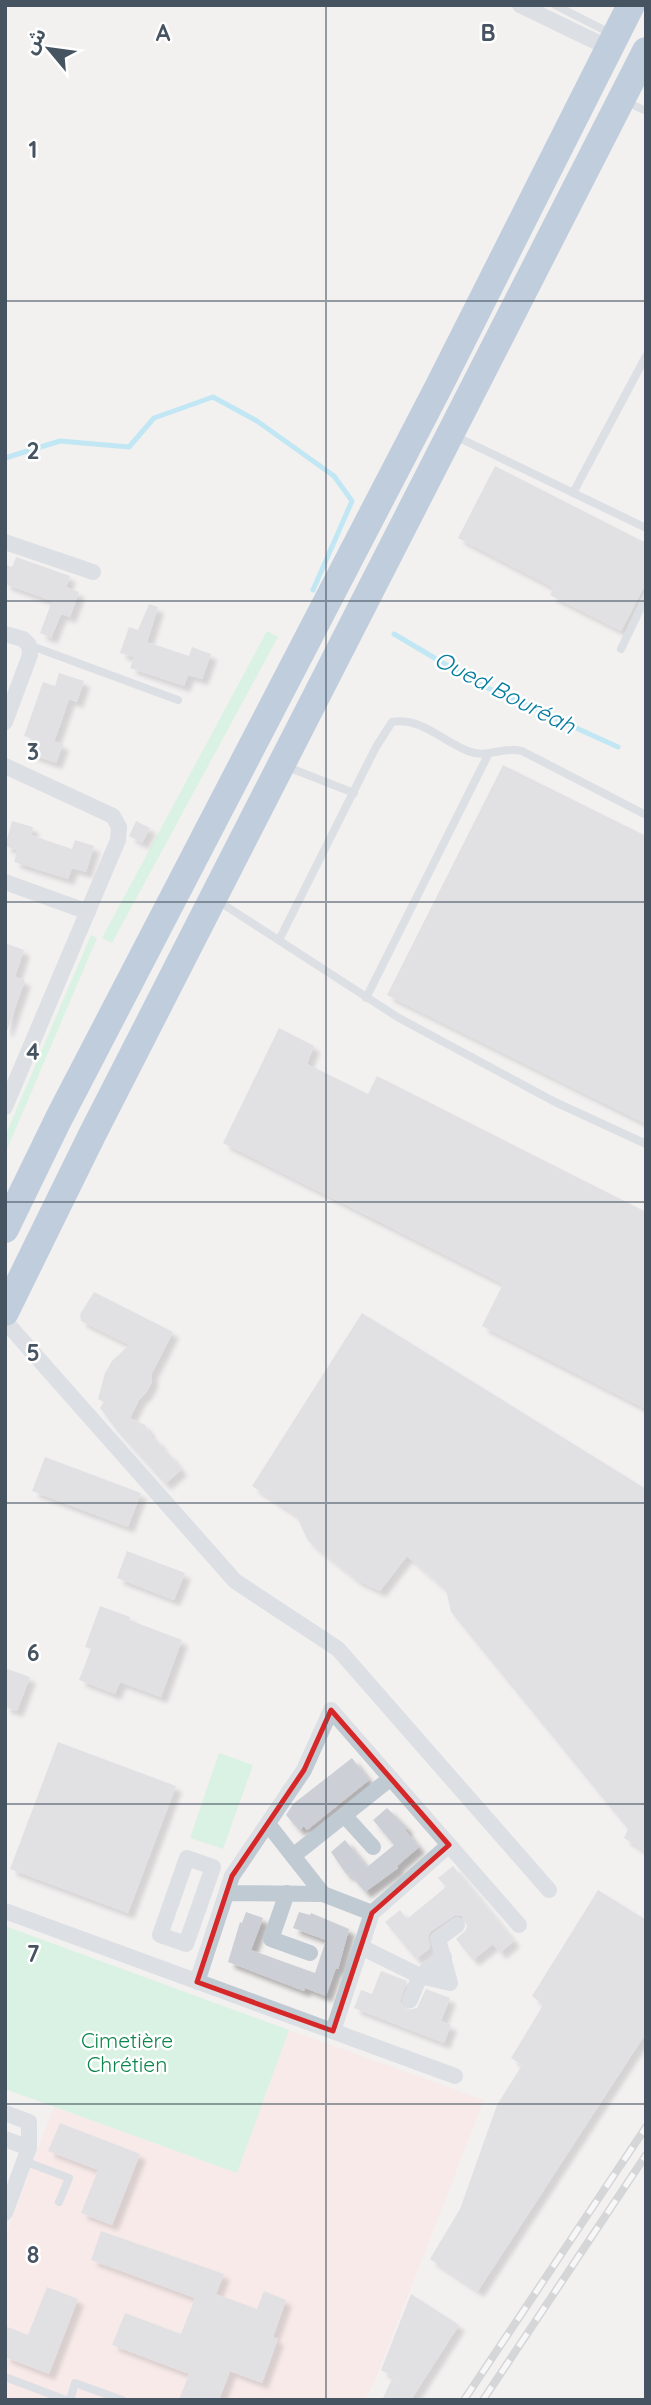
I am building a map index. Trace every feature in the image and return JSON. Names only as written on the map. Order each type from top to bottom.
[{"type":"highway","points":[[5,1229],[59,1118],[427,411],[631,5]]},
{"type":"highway","points":[[5,1312],[92,1135],[450,434],[634,105],[646,51]]},
{"type":"highway","points":[[59,1118],[92,1135]]},
{"type":"street","points":[[520,5],[612,42]]},
{"type":"street","points":[[5,542],[93,572]]},
{"type":"street","points":[[5,634],[23,639],[29,645],[30,655],[5,722]]},
{"type":"street","points":[[5,766],[113,816],[118,827],[118,840],[9,1088],[5,1107]]},
{"type":"street","points":[[5,882],[88,912]]},
{"type":"street","points":[[5,1321],[235,1581],[338,1649],[549,1889]]},
{"type":"street","points":[[197,1982],[232,1875],[304,1770],[331,1710],[519,1925]]},
{"type":"street","points":[[293,1856],[391,1778]]},
{"type":"street","points":[[344,1815],[373,1847]]},
{"type":"street","points":[[268,1824],[323,1894]]},
{"type":"street","points":[[332,2031],[372,1913],[449,1845]]},
{"type":"street","points":[[187,1858],[213,1867],[186,1944],[160,1935],[174,1896],[187,1858]]},
{"type":"street","points":[[227,1893],[323,1894],[372,1913]]},
{"type":"street","points":[[287,1893],[271,1939],[310,1953]]},
{"type":"street","points":[[174,1896],[220,1911]]},
{"type":"street","points":[[5,1911],[455,2076]]},
{"type":"street","points":[[361,1947],[420,1976],[450,1983],[438,1939],[457,1925]]},
{"type":"street","points":[[410,2000],[420,1976],[444,1957]]},
{"type":"street","points":[[5,2113],[29,2122],[27,2155],[5,2213]]},
{"type":"street","points":[[5,2139],[27,2155]]},
{"type":"lane","points":[[555,5],[612,42]]},
{"type":"lane","points":[[573,493],[646,356]]},
{"type":"lane","points":[[450,434],[646,528]]},
{"type":"lane","points":[[621,649],[646,597]]},
{"type":"lane","points":[[29,645],[178,700]]},
{"type":"lane","points":[[279,940],[376,747],[392,722],[405,720],[417,723],[469,752],[488,755],[511,749],[522,751],[646,814]]},
{"type":"lane","points":[[366,998],[488,755]]},
{"type":"lane","points":[[282,765],[354,793]]},
{"type":"lane","points":[[213,897],[399,1018],[555,1102],[646,1144]]},
{"type":"lane","points":[[27,2155],[69,2178],[60,2202]]},
{"type":"lane","points":[[5,2377],[68,2400],[75,2383],[122,2400]]},
{"type":"highlighted area","points":[[331,1710],[449,1845],[372,1913],[333,2031],[197,1982],[232,1876],[304,1770]]},
{"type":"shaded area","points":[[289,2030],[484,2100],[365,2400],[5,2400],[5,2237],[54,2107],[237,2173]]},
{"type":"green space","points":[[267,631],[278,637],[112,943],[102,938]]},
{"type":"green space","points":[[91,935],[97,938],[5,1154],[5,1136]]},
{"type":"green space","points":[[219,1753],[253,1765],[223,1849],[190,1838]]},
{"type":"green space","name":"Cimetière Chrétien","points":[[5,1926],[289,2030],[237,2173],[5,2089]]},
{"type":"building","points":[[495,466],[646,543],[646,583],[621,631],[550,595],[554,588],[458,538]]},
{"type":"building","points":[[16,557],[70,576],[66,587],[79,592],[70,617],[61,614],[51,638],[40,633],[52,601],[5,584],[5,564],[12,567]]},
{"type":"building","points":[[149,604],[158,607],[147,642],[189,656],[192,647],[211,654],[202,679],[188,675],[184,686],[130,668],[134,657],[120,653],[129,627],[138,630]]},
{"type":"building","points":[[59,673],[84,681],[77,702],[69,699],[54,741],[63,744],[56,763],[30,754],[36,740],[24,736],[43,682],[55,686]]},
{"type":"building","points":[[503,765],[646,836],[646,1124],[387,995]]},
{"type":"building","points":[[12,821],[33,827],[31,835],[72,849],[75,840],[94,846],[86,872],[72,868],[68,879],[14,862],[17,850],[5,846]]},
{"type":"building","points":[[136,821],[150,828],[142,843],[129,836]]},
{"type":"building","points":[[5,943],[24,950],[15,977],[25,980],[7,1031],[5,1031]]},
{"type":"building","points":[[279,1028],[314,1046],[307,1064],[368,1094],[377,1076],[646,1212],[646,1409],[482,1326],[503,1284],[223,1143]]},
{"type":"building","points":[[94,1292],[173,1332],[152,1373],[152,1382],[130,1418],[145,1425],[152,1438],[158,1441],[181,1470],[165,1484],[100,1408],[104,1402],[98,1399],[105,1373],[112,1361],[129,1345],[81,1321],[80,1314]]},
{"type":"building","points":[[362,1313],[646,1489],[646,1852],[624,1838],[628,1829],[451,1612],[446,1590],[407,1556],[380,1591],[357,1580],[308,1541],[296,1515],[252,1486]]},
{"type":"building","points":[[45,1457],[141,1493],[128,1527],[32,1491]]},
{"type":"building","points":[[127,1551],[185,1573],[174,1600],[117,1578]]},
{"type":"building","points":[[100,1606],[182,1640],[161,1697],[120,1682],[115,1694],[79,1680],[91,1649],[85,1647]]},
{"type":"building","points":[[5,1668],[30,1677],[17,1711],[5,1707]]},
{"type":"building","points":[[58,1742],[176,1786],[128,1913],[10,1869]]},
{"type":"building","points":[[352,1758],[369,1780],[307,1830],[304,1826],[299,1830],[286,1815],[293,1804]]},
{"type":"building","points":[[387,1808],[407,1828],[405,1830],[419,1847],[397,1866],[398,1868],[365,1892],[349,1873],[347,1875],[331,1852],[345,1840],[367,1867],[394,1845],[373,1820]]},
{"type":"building","points":[[453,1866],[514,1941],[500,1953],[493,1944],[473,1960],[456,1939],[466,1930],[467,1925],[462,1916],[455,1915],[431,1931],[428,1936],[430,1948],[416,1959],[385,1922],[400,1910],[407,1919],[446,1887],[438,1878]]},
{"type":"building","points":[[598,1890],[646,1920],[646,2033],[478,2291],[430,2259],[460,2209],[497,2105],[522,2065],[511,2058],[543,2005],[532,1996]]},
{"type":"building","points":[[246,1912],[263,1918],[251,1950],[315,1973],[326,1940],[293,1928],[299,1912],[311,1913],[349,1929],[338,1969],[336,1968],[326,1996],[305,1988],[304,1991],[228,1962],[240,1922],[242,1923]]},
{"type":"building","points":[[381,1971],[407,1981],[400,2001],[407,2010],[417,2008],[426,1989],[450,1998],[441,2021],[451,2025],[444,2043],[354,2008],[361,1990],[372,1994]]},
{"type":"building","points":[[60,2123],[140,2154],[112,2225],[81,2213],[98,2170],[48,2151]]},
{"type":"building","points":[[101,2231],[224,2274],[216,2294],[257,2309],[264,2291],[286,2300],[273,2337],[278,2339],[262,2383],[230,2371],[219,2400],[179,2400],[189,2374],[112,2345],[125,2313],[181,2334],[195,2298],[91,2260]]},
{"type":"building","points":[[47,2287],[78,2299],[49,2374],[5,2357],[5,2326],[28,2335]]},
{"type":"building","points":[[411,2294],[459,2325],[411,2400],[382,2400],[393,2377],[381,2370]]},
{"type":"waterway","name":"Oued Bouréah","points":[[5,458],[60,441],[129,447],[154,418],[213,397],[257,421],[334,476],[352,501],[313,590]]},
{"type":"waterway","name":"Oued Bouréah","points":[[394,634],[477,683],[618,747]]},
{"type":"railway","points":[[464,2400],[646,2127]]},
{"type":"railway","points":[[483,2400],[646,2155]]}]
